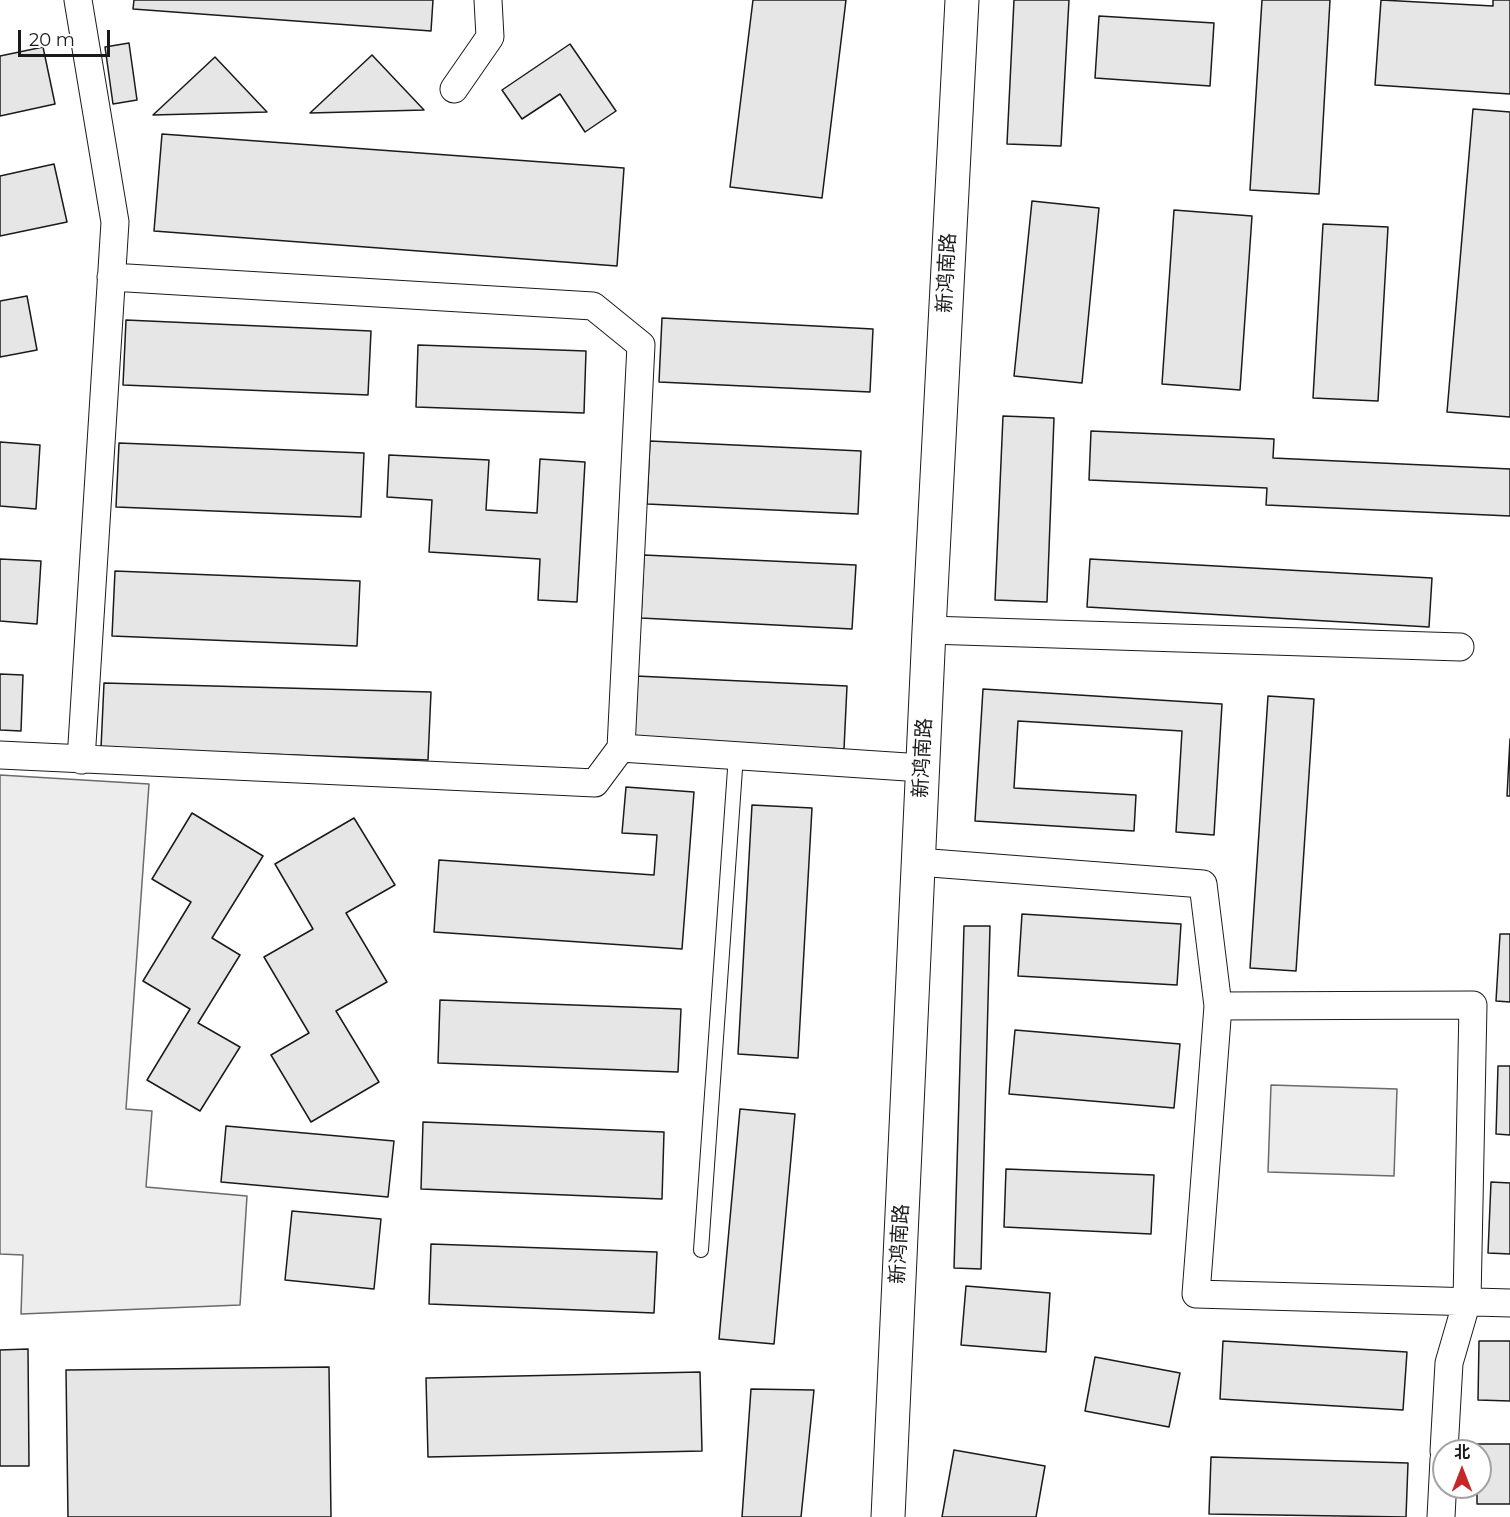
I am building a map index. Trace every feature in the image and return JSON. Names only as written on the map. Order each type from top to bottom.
[{"type":"street","points":[[78,0],[115,222],[81,760]]},
{"type":"street","points":[[454,89],[490,37],[488,0]]},
{"type":"street","name":"新鸿南路","points":[[888,1517],[922,768],[962,0]]},
{"type":"street","points":[[0,755],[595,783],[621,748],[641,345],[593,306],[111,277]]},
{"type":"street","points":[[929,630],[1460,647]]},
{"type":"street","points":[[621,748],[922,768]]},
{"type":"street","points":[[918,862],[1203,884],[1218,1006],[1196,1294],[1510,1302]]},
{"type":"street","points":[[1218,1006],[1473,1005],[1467,1301],[1449,1363],[1445,1439]]},
{"type":"street","points":[[1441,1517],[1442,1499]]},
{"type":"lane","points":[[701,1250],[736,755]]},
{"type":"shaded area","points":[[0,775],[149,784],[126,1109],[152,1111],[146,1187],[247,1196],[240,1305],[21,1314],[23,1255],[0,1254]]},
{"type":"shaded area","points":[[1271,1085],[1397,1089],[1394,1176],[1268,1172]]},
{"type":"building","points":[[134,0],[433,0],[431,31],[133,9]]},
{"type":"building","points":[[753,0],[846,0],[822,198],[730,187]]},
{"type":"building","points":[[1014,0],[1069,0],[1061,146],[1007,144]]},
{"type":"building","points":[[1262,0],[1330,0],[1319,194],[1250,190]]},
{"type":"building","points":[[1381,0],[1493,6],[1493,0],[1510,0],[1510,94],[1375,85]]},
{"type":"building","points":[[1099,16],[1214,23],[1210,86],[1095,78]]},
{"type":"building","points":[[129,43],[137,100],[113,104],[105,47]]},
{"type":"building","points":[[570,44],[616,111],[585,132],[560,94],[522,119],[502,90]]},
{"type":"building","points":[[43,47],[55,104],[0,116],[0,56]]},
{"type":"building","points":[[372,55],[424,110],[310,113]]},
{"type":"building","points":[[215,57],[267,112],[153,115]]},
{"type":"building","points":[[1473,109],[1510,112],[1510,417],[1447,412]]},
{"type":"building","points":[[162,134],[624,168],[617,266],[154,231]]},
{"type":"building","points":[[54,164],[67,222],[0,236],[0,176]]},
{"type":"building","points":[[1032,201],[1099,208],[1082,383],[1014,376]]},
{"type":"building","points":[[1174,210],[1252,216],[1240,390],[1162,384]]},
{"type":"building","points":[[1323,224],[1388,227],[1378,401],[1313,398]]},
{"type":"building","points":[[27,296],[37,350],[0,357],[0,301]]},
{"type":"building","points":[[662,318],[873,329],[870,392],[659,382]]},
{"type":"building","points":[[126,320],[371,331],[368,395],[123,385]]},
{"type":"building","points":[[418,345],[586,351],[584,413],[416,407]]},
{"type":"building","points":[[1003,416],[1054,418],[1047,602],[995,600]]},
{"type":"building","points":[[1091,431],[1274,439],[1273,458],[1510,469],[1510,516],[1266,505],[1267,488],[1089,480]]},
{"type":"building","points":[[650,441],[861,451],[858,514],[647,504]]},
{"type":"building","points":[[0,442],[40,445],[36,509],[0,506]]},
{"type":"building","points":[[119,443],[364,453],[361,517],[116,507]]},
{"type":"building","points":[[389,455],[489,460],[486,510],[537,513],[540,459],[585,462],[577,602],[538,600],[540,559],[429,552],[432,500],[387,497]]},
{"type":"building","points":[[644,555],[856,565],[852,629],[641,618]]},
{"type":"building","points":[[0,559],[41,561],[37,624],[0,621]]},
{"type":"building","points":[[1090,559],[1432,578],[1429,627],[1087,607]]},
{"type":"building","points":[[115,571],[360,581],[357,646],[112,636]]},
{"type":"building","points":[[0,674],[23,675],[21,731],[0,730]]},
{"type":"building","points":[[636,676],[847,686],[844,749],[633,739]]},
{"type":"building","points":[[104,683],[431,692],[428,760],[101,748]]},
{"type":"building","points":[[983,689],[1222,704],[1214,835],[1176,832],[1182,731],[1018,721],[1014,788],[1136,795],[1134,831],[975,821]]},
{"type":"building","points":[[1268,696],[1314,699],[1296,971],[1250,968]]},
{"type":"building","points":[[1510,739],[1510,796],[1507,796]]},
{"type":"building","points":[[626,787],[694,792],[682,949],[434,932],[439,860],[654,875],[657,835],[622,833]]},
{"type":"building","points":[[752,805],[812,808],[798,1058],[738,1054]]},
{"type":"building","points":[[192,813],[263,856],[212,938],[240,955],[198,1023],[240,1047],[200,1111],[147,1080],[190,1009],[143,981],[191,902],[152,879]]},
{"type":"building","points":[[354,818],[395,885],[346,913],[387,982],[336,1011],[379,1082],[311,1122],[271,1055],[309,1033],[264,957],[313,929],[275,864]]},
{"type":"building","points":[[1022,914],[1181,924],[1177,985],[1018,976]]},
{"type":"building","points":[[964,926],[990,926],[981,1269],[954,1268]]},
{"type":"building","points":[[1500,934],[1510,934],[1510,1002],[1496,1001]]},
{"type":"building","points":[[440,1000],[681,1009],[678,1072],[438,1063]]},
{"type":"building","points":[[1015,1030],[1180,1044],[1174,1108],[1009,1094]]},
{"type":"building","points":[[1498,1066],[1510,1066],[1510,1135],[1496,1134]]},
{"type":"building","points":[[740,1109],[795,1114],[774,1344],[719,1339]]},
{"type":"building","points":[[423,1122],[664,1132],[662,1199],[421,1189]]},
{"type":"building","points":[[226,1126],[394,1141],[388,1197],[221,1182]]},
{"type":"building","points":[[1006,1169],[1154,1175],[1151,1234],[1004,1227]]},
{"type":"building","points":[[1491,1182],[1510,1183],[1510,1254],[1488,1253]]},
{"type":"building","points":[[292,1211],[381,1219],[374,1289],[285,1280]]},
{"type":"building","points":[[431,1244],[657,1252],[654,1313],[429,1304]]},
{"type":"building","points":[[966,1286],[1050,1293],[1046,1352],[961,1345]]},
{"type":"building","points":[[1223,1341],[1407,1352],[1403,1410],[1220,1399]]},
{"type":"building","points":[[1479,1341],[1510,1341],[1510,1401],[1478,1400]]},
{"type":"building","points":[[28,1349],[29,1466],[0,1466],[0,1350]]},
{"type":"building","points":[[1095,1357],[1180,1373],[1169,1427],[1085,1411]]},
{"type":"building","points":[[329,1367],[331,1517],[68,1517],[66,1370]]},
{"type":"building","points":[[700,1372],[702,1451],[428,1457],[426,1378]]},
{"type":"building","points":[[751,1389],[814,1390],[801,1517],[742,1517]]},
{"type":"building","points":[[1492,1444],[1510,1444],[1510,1504],[1477,1504],[1477,1499],[1492,1499]]},
{"type":"building","points":[[954,1450],[1045,1466],[1036,1517],[942,1517]]},
{"type":"building","points":[[1211,1457],[1408,1463],[1406,1517],[1209,1514]]}]
